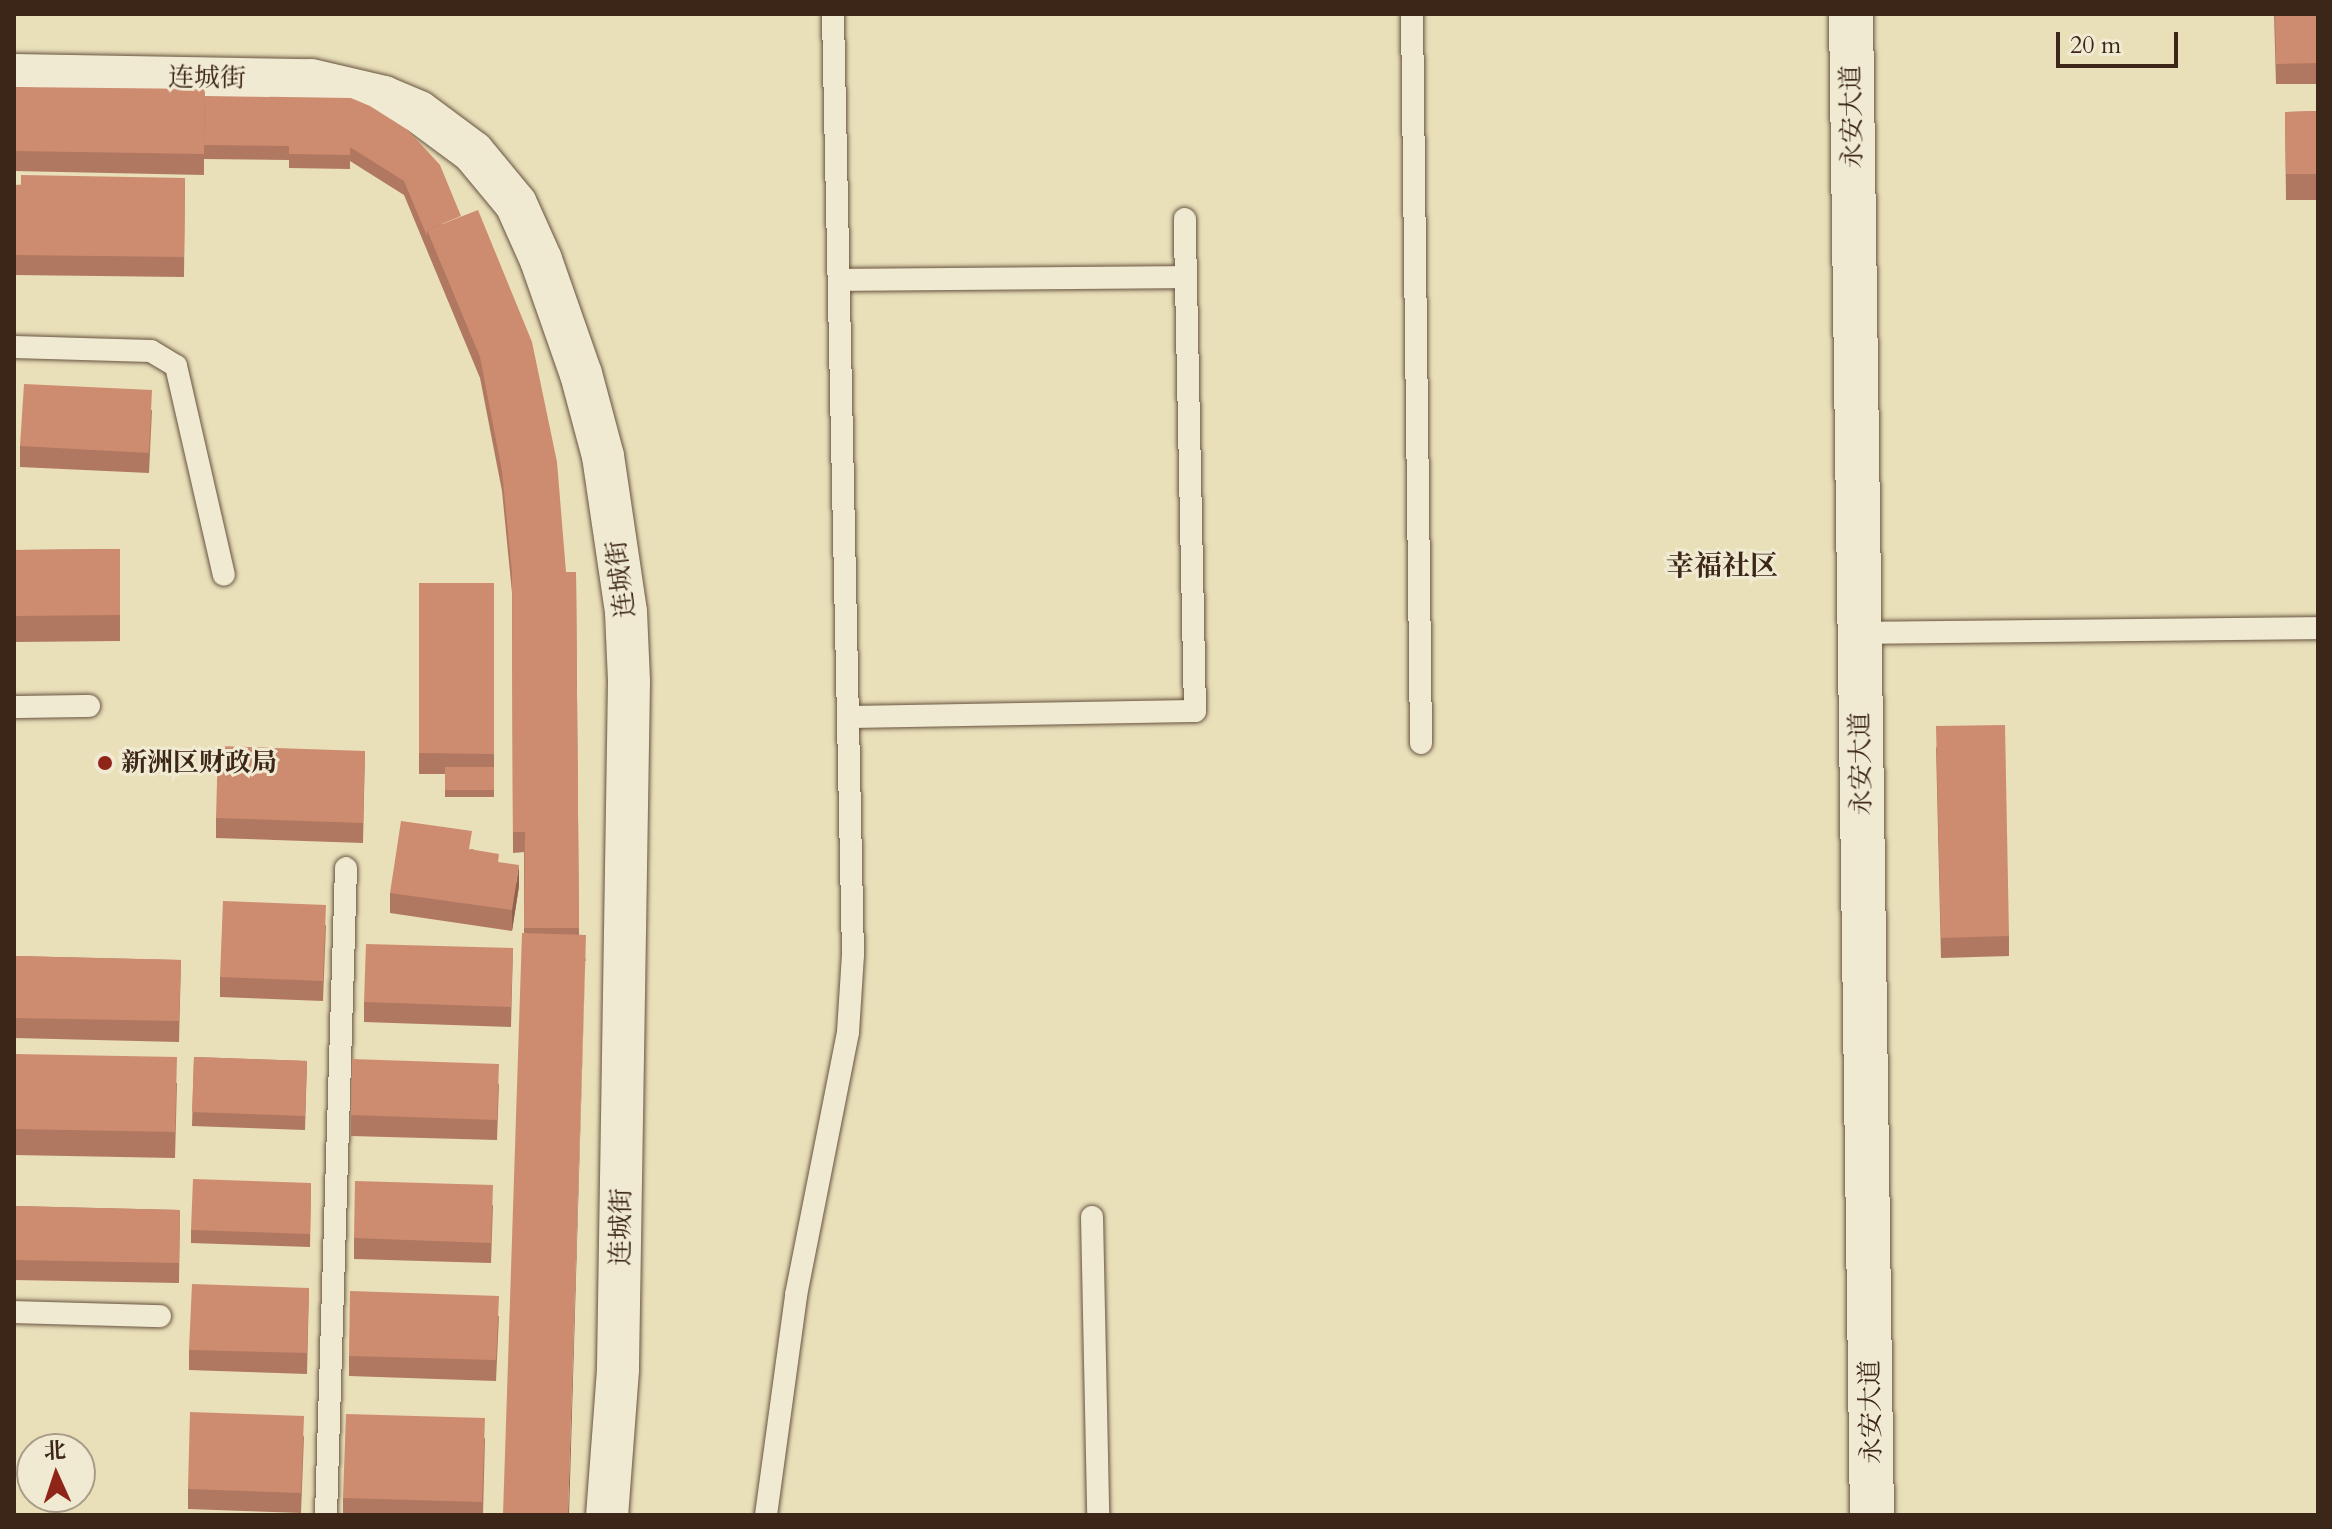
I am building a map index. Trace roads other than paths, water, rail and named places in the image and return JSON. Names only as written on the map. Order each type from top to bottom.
[{"type":"street","name":"永安大道","points":[[1851,14],[1872,1515]]},
{"type":"street","name":"连城街","points":[[14,75],[311,80],[348,86],[384,97],[419,112],[473,152],[516,204],[541,260],[581,374],[603,456],[626,612],[629,682],[618,1370],[607,1515]]},
{"type":"lane","points":[[766,1515],[796,1295],[848,1032],[853,955],[833,14]]},
{"type":"lane","points":[[1412,14],[1421,743]]},
{"type":"lane","points":[[848,717],[1195,711],[1185,219]]},
{"type":"lane","points":[[839,280],[1186,277]]},
{"type":"lane","points":[[14,347],[151,351],[176,366],[224,575]]},
{"type":"lane","points":[[1860,633],[2318,628]]},
{"type":"lane","points":[[14,707],[89,706]]},
{"type":"lane","points":[[326,1515],[346,868]]},
{"type":"lane","points":[[1092,1217],[1098,1515]]},
{"type":"lane","points":[[14,1312],[160,1316]]},
{"type":"place","name":"新洲区财政局","points":[[105,763]]},
{"type":"district","name":"幸福社区","points":[[1722,566]]}]
